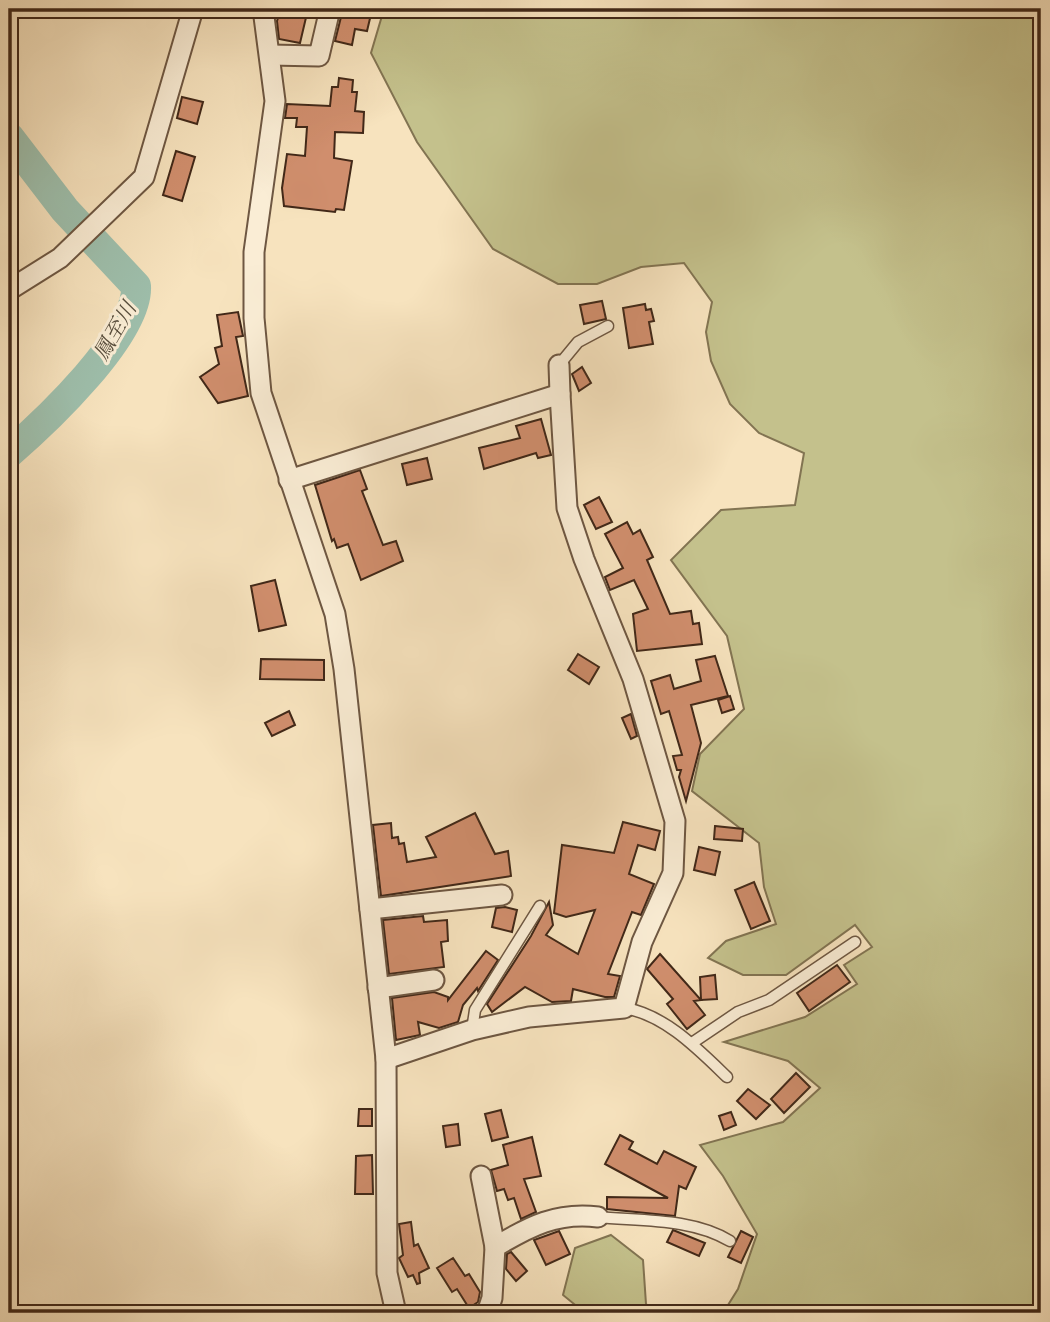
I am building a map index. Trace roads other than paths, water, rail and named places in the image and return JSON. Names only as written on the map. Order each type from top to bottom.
[{"type":"street","points":[[9,290],[60,258],[144,177],[193,9]]},
{"type":"street","points":[[263,9],[275,102],[254,252],[254,318],[261,393],[335,614],[360,801],[386,1059],[387,1273],[396,1313]]},
{"type":"street","points":[[271,55],[319,56],[330,9]]},
{"type":"street","points":[[386,1059],[472,1030],[529,1017],[624,1008],[642,942],[673,873],[675,821],[633,679],[584,559],[567,508],[559,365]]},
{"type":"street","points":[[289,480],[560,394]]},
{"type":"street","points":[[370,909],[502,895]]},
{"type":"street","points":[[378,988],[434,980]]},
{"type":"street","points":[[481,1176],[495,1247],[492,1298],[487,1313]]},
{"type":"street","points":[[495,1247],[546,1219],[574,1214],[598,1217]]},
{"type":"lane","points":[[559,365],[578,342],[608,326]]},
{"type":"lane","points":[[472,1030],[475,1010],[540,906]]},
{"type":"lane","points":[[692,1043],[738,1012],[768,1000],[855,942]]},
{"type":"lane","points":[[624,1008],[641,1010],[692,1043],[727,1077]]},
{"type":"lane","points":[[598,1217],[679,1224],[719,1234],[730,1241]]},
{"type":"waterway","name":"鳳至川","points":[[9,137],[65,210],[136,286],[133,306],[106,352],[65,400],[9,453]]}]
